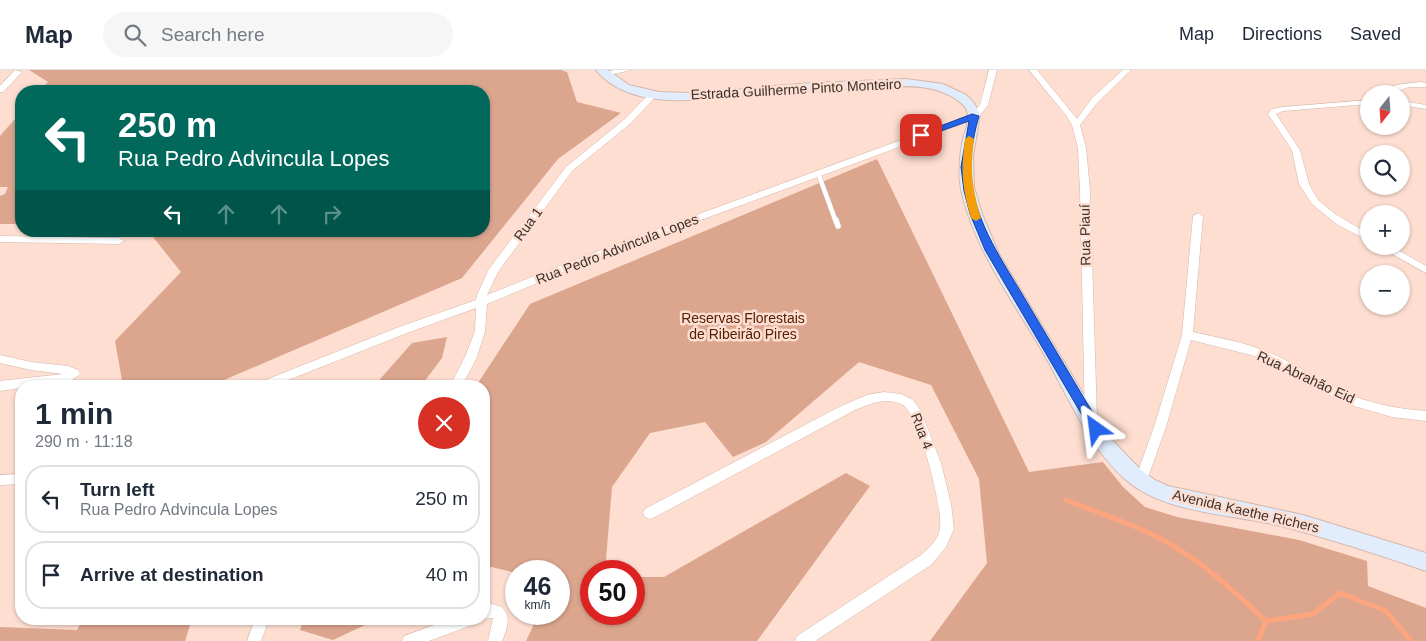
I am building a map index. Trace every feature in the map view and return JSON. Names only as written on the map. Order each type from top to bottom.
[{"type":"main road","name":"Estrada Guilherme Pinto Monteiro","points":[[604,72],[626,88],[665,96],[835,85],[928,84],[941,87],[960,96],[970,105],[975,116]]},
{"type":"main road","points":[[975,116],[970,135],[966,167],[968,191],[974,214],[990,250],[1091,421]]},
{"type":"main road","name":"Avenida Kaethe Richers","points":[[1091,421],[1120,463],[1153,488],[1174,495],[1260,513],[1353,537],[1426,562]]},
{"type":"street","points":[[604,72],[627,70]]},
{"type":"street","points":[[975,116],[984,105],[994,70]]},
{"type":"street","name":"Rua Piauí","points":[[1033,70],[1063,104],[1076,125],[1082,148],[1085,190],[1091,421]]},
{"type":"street","points":[[1076,125],[1095,100],[1127,70]]},
{"type":"street","points":[[0,90],[18,72]]},
{"type":"street","points":[[1410,85],[1426,85]]},
{"type":"street","name":"Rua 1","points":[[459,380],[471,357],[480,331],[481,302],[486,284],[493,271],[560,179],[579,160],[628,121],[654,94]]},
{"type":"street","points":[[1360,103],[1282,109],[1272,114],[1296,150],[1304,184],[1312,198],[1347,227],[1360,234]]},
{"type":"street","points":[[1410,104],[1426,107]]},
{"type":"street","name":"Rua Pedro Advincula Lopes","points":[[277,380],[403,330],[481,302],[591,257],[975,116]]},
{"type":"street","points":[[1140,480],[1160,427],[1187,335],[1198,216]]},
{"type":"street","points":[[0,240],[119,241]]},
{"type":"street","points":[[1399,255],[1426,270]]},
{"type":"street","name":"Rua Abrahão Eid","points":[[1187,335],[1268,356],[1338,394],[1371,406],[1426,416]]},
{"type":"street","points":[[0,358],[31,366],[73,371],[74,373],[71,376],[52,380]]},
{"type":"street","points":[[0,386],[15,384]]},
{"type":"street","name":"Rua 4","points":[[650,513],[869,398],[885,397],[908,403],[916,410],[947,508],[947,528],[941,546],[926,560],[802,641]]},
{"type":"street","points":[[0,480],[15,480]]},
{"type":"street","points":[[490,610],[496,611],[502,621],[495,640]]},
{"type":"street","points":[[254,641],[260,625]]},
{"type":"street","points":[[409,641],[453,625]]},
{"type":"lane","points":[[818,174],[838,226]]},
{"type":"green space","points":[[29,70],[561,70],[567,72],[577,102],[621,113],[558,159],[462,278],[224,380],[122,380],[115,341],[181,272],[153,237],[490,237],[490,85],[45,85],[48,82]]},
{"type":"green space","points":[[15,119],[15,224],[0,224],[0,196],[5,194],[8,187],[0,187],[0,136]]},
{"type":"green space","name":"Reservas Florestais de Ribeirão Pires","points":[[877,159],[1029,472],[1103,462],[1123,487],[1145,507],[1177,517],[1299,540],[1367,561],[1368,586],[1426,608],[1426,641],[930,641],[987,563],[979,479],[931,385],[859,362],[766,442],[733,457],[705,422],[650,433],[612,487],[606,560],[580,560],[580,625],[645,625],[645,577],[664,577],[846,473],[870,486],[757,641],[526,641],[534,625],[570,625],[570,560],[505,560],[505,570],[490,567],[490,380],[480,380],[530,304]]},
{"type":"green space","points":[[447,337],[442,358],[426,380],[379,380],[412,343]]},
{"type":"green space","points":[[80,625],[190,625],[185,641],[0,641],[0,627],[77,630]]},
{"type":"green space","points":[[302,625],[365,625],[333,640],[300,630]]},
{"type":"waterway","points":[[1066,500],[1138,528],[1176,547],[1242,598],[1266,621]]},
{"type":"waterway","points":[[1266,621],[1313,614],[1340,593],[1386,611],[1411,641]]},
{"type":"waterway","points":[[1258,641],[1266,621]]},
{"type":"slow traffic","points":[[969,139],[966,167],[968,191],[976,218]]},
{"type":"route","points":[[921,135],[975,116],[970,135],[966,167],[968,191],[974,214],[990,250],[1096,429]]}]
